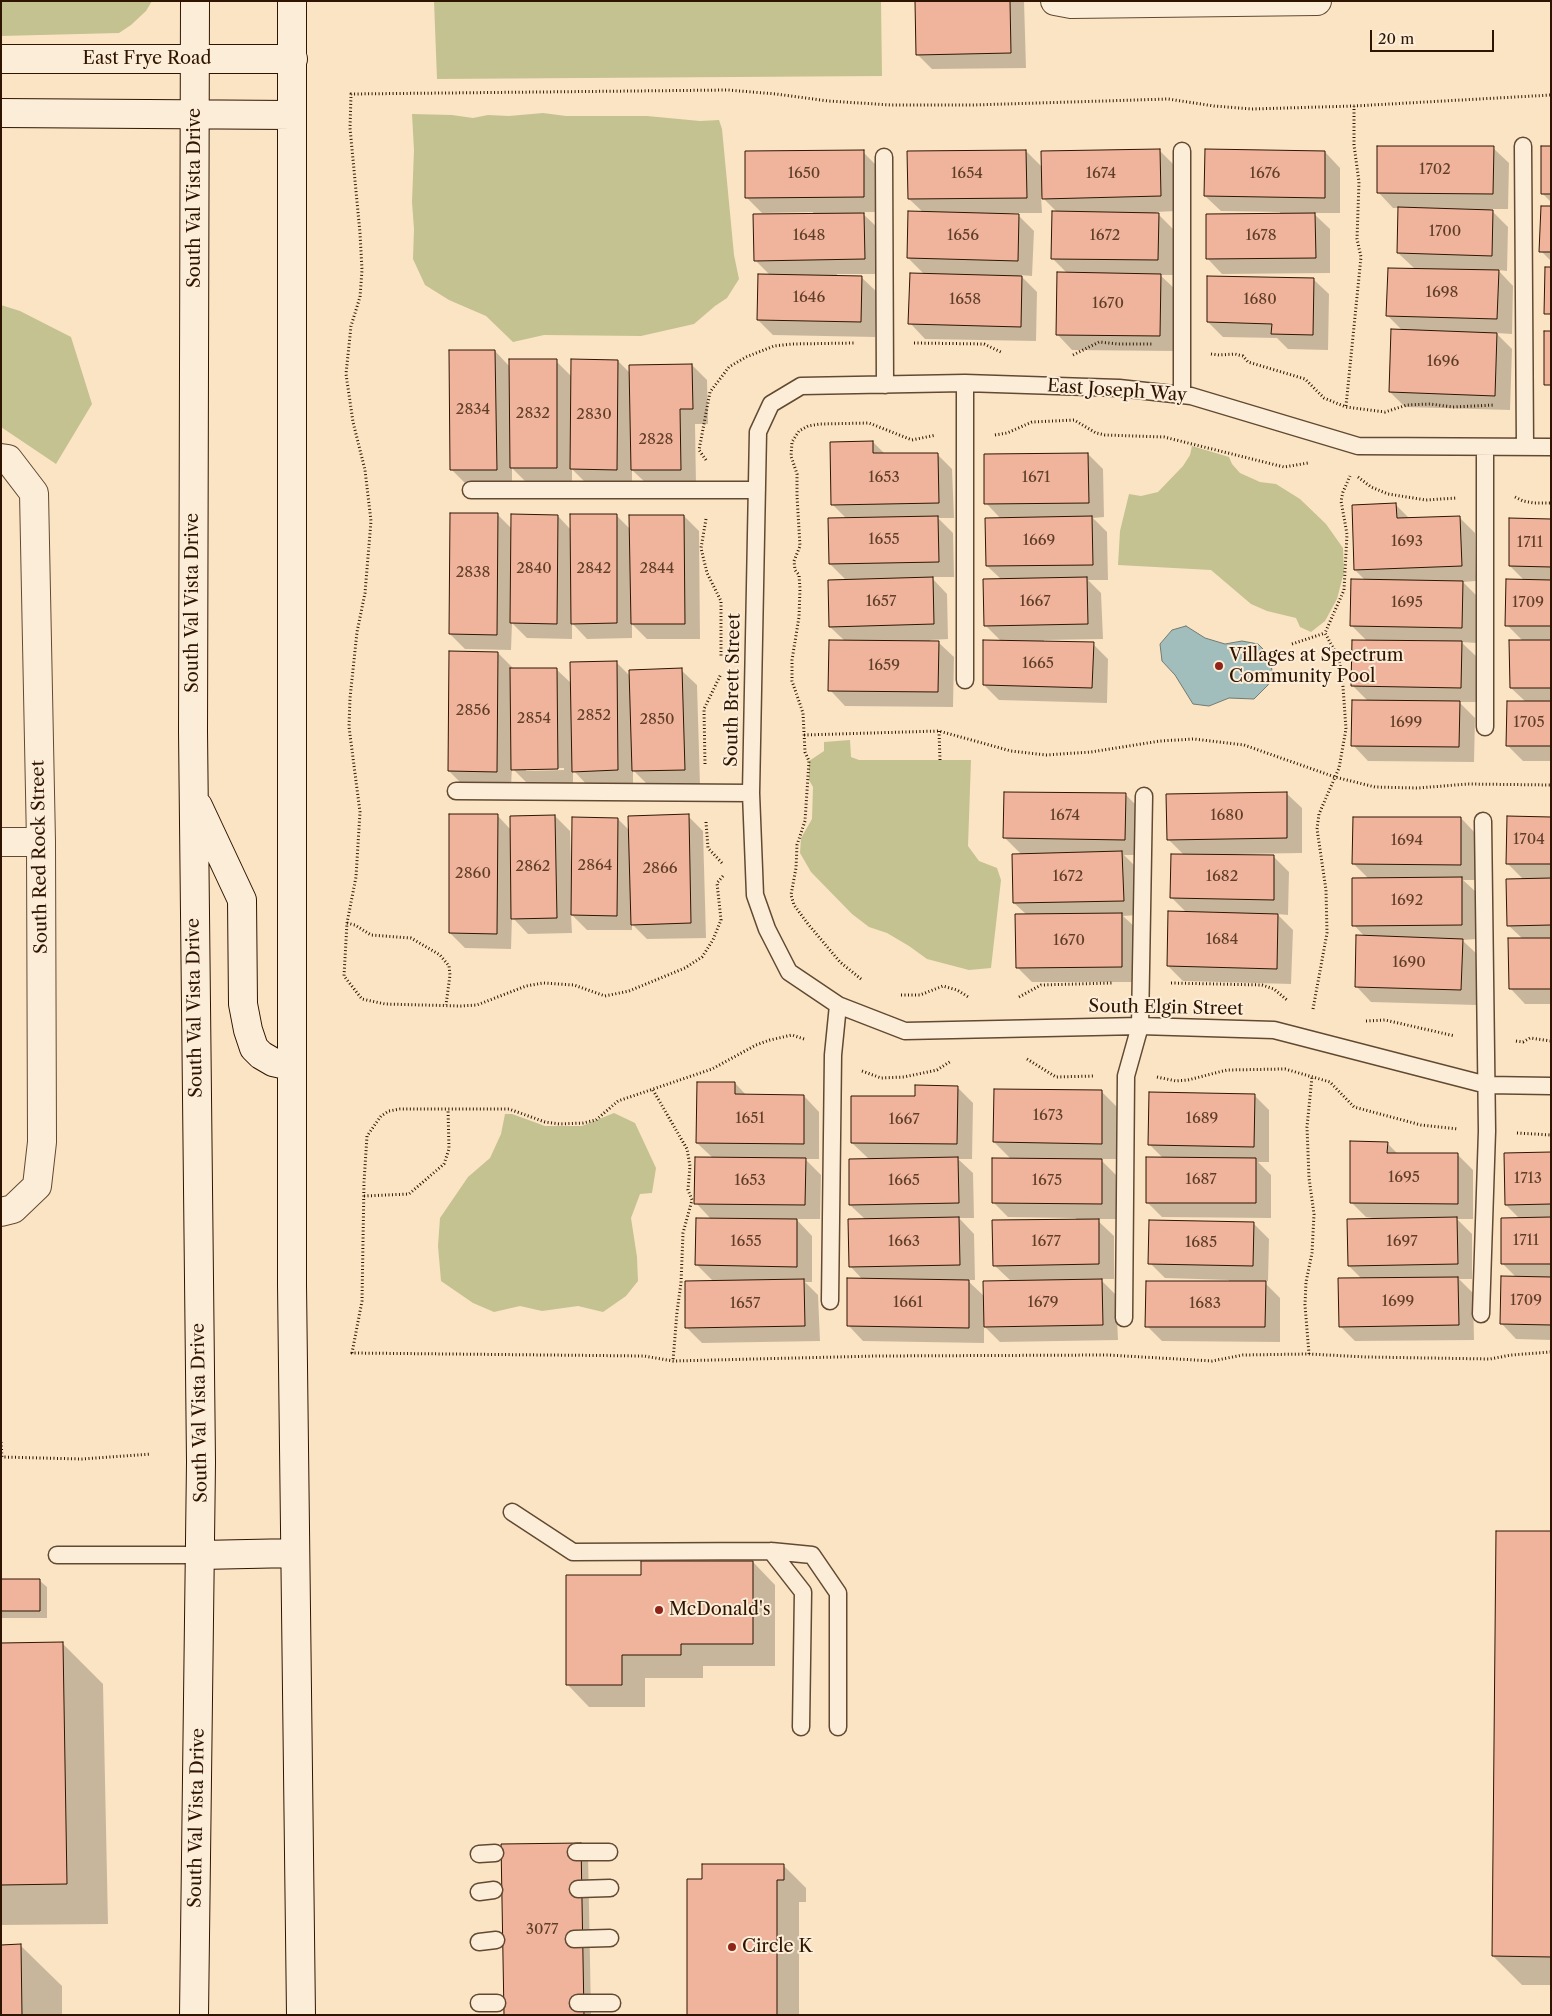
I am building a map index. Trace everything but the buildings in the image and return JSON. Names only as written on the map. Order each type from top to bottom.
[{"type":"main road","name":"South Val Vista Drive","points":[[194,2015],[201,1462],[193,796],[195,1]]},
{"type":"main road","points":[[292,1],[291,1066],[301,2015]]},
{"type":"main road","points":[[1055,1],[1071,4],[1317,1]]},
{"type":"main road","name":"East Frye Road","points":[[1,59],[293,59]]},
{"type":"main road","points":[[1,113],[292,115]]},
{"type":"main road","name":"South Red Rock Street","points":[[1,458],[8,459],[34,493],[41,842],[42,1142],[38,1186],[7,1211]]},
{"type":"main road","points":[[193,796],[242,900],[243,1004],[254,1048],[273,1062],[291,1066]]},
{"type":"main road","points":[[1,842],[41,842]]},
{"type":"main road","points":[[200,1555],[295,1553]]},
{"type":"lane","points":[[1523,146],[1525,447]]},
{"type":"lane","points":[[1182,151],[1182,394]]},
{"type":"lane","points":[[884,157],[885,385]]},
{"type":"lane","points":[[965,383],[965,680]]},
{"type":"lane","name":"East Joseph Way","points":[[771,404],[801,386],[965,383],[1119,388],[1182,394],[1358,446],[1551,447]]},
{"type":"lane","name":"South Brett Street","points":[[771,404],[758,432],[751,793],[755,895],[767,929],[789,972]]},
{"type":"lane","points":[[1485,447],[1485,727]]},
{"type":"lane","points":[[471,490],[757,490]]},
{"type":"lane","points":[[456,791],[751,793]]},
{"type":"lane","points":[[1124,1318],[1126,1076],[1140,1026],[1144,796]]},
{"type":"lane","points":[[1481,1314],[1487,1131],[1483,821]]},
{"type":"lane","name":"South Elgin Street","points":[[789,972],[838,1005],[905,1031],[1140,1026],[1274,1030],[1487,1086],[1551,1086]]},
{"type":"lane","points":[[830,1301],[833,1055],[838,1005]]},
{"type":"lane","points":[[512,1512],[573,1552],[772,1551],[812,1555],[838,1593],[838,1727]]},
{"type":"lane","points":[[772,1551],[803,1592],[801,1727]]},
{"type":"lane","points":[[57,1555],[200,1555]]},
{"type":"lane","points":[[576,1852],[609,1852]]},
{"type":"lane","points":[[479,1854],[495,1853]]},
{"type":"lane","points":[[578,1889],[610,1888]]},
{"type":"lane","points":[[574,1939],[610,1938]]},
{"type":"lane","points":[[479,1942],[496,1940]]},
{"type":"lane","points":[[479,2003],[496,2003]]},
{"type":"lane","points":[[578,2003],[612,2003]]},
{"type":"path","points":[[721,669],[721,676],[704,709],[708,848],[721,862],[724,870],[723,877],[717,883],[721,920],[713,940],[702,957],[685,968],[661,979],[605,996],[574,985],[543,983],[526,986],[477,1005],[386,1004],[362,999],[344,976],[347,923],[356,877],[360,821],[349,727],[350,689],[357,632],[365,593],[370,521],[365,470],[353,422],[346,374],[351,326],[360,297],[362,270],[350,137],[351,94],[728,90],[828,101],[891,105],[983,105],[1168,99],[1214,106],[1252,109],[1551,96]]},
{"type":"path","points":[[1346,407],[1361,257],[1357,239],[1359,182],[1354,145],[1354,106]]},
{"type":"path","points":[[1069,357],[1099,342],[1156,344],[1219,355],[1234,354],[1243,356],[1248,362],[1305,379],[1324,398],[1346,407],[1385,412],[1407,405],[1420,404],[1453,407],[1524,405]]},
{"type":"path","points":[[721,662],[721,600],[707,573],[701,548],[706,521],[708,467],[699,450],[710,392],[730,367],[746,357],[774,346],[792,344],[984,344],[1011,357]]},
{"type":"path","points":[[865,983],[852,973],[818,936],[794,905],[791,895],[796,868],[797,845],[805,821],[809,761],[805,752],[802,713],[792,681],[792,660],[799,617],[800,589],[799,575],[795,570],[794,562],[800,546],[797,474],[791,456],[792,442],[796,434],[808,426],[869,423],[912,440],[934,435],[998,435],[1032,422],[1074,420],[1096,433],[1104,435],[1164,437],[1284,467],[1312,462]]},
{"type":"path","points":[[1344,471],[1352,473],[1371,488],[1409,498],[1426,500],[1514,496],[1523,501],[1534,503],[1551,502]]},
{"type":"path","points":[[1292,644],[1325,633],[1344,590],[1347,534],[1341,500],[1352,473]]},
{"type":"path","points":[[1312,1012],[1327,926],[1326,890],[1317,829],[1318,814],[1335,777],[1344,745],[1346,729],[1344,694],[1338,657],[1325,633]]},
{"type":"path","points":[[804,736],[939,731],[1011,750],[1046,755],[1091,752],[1160,741],[1211,740],[1244,745],[1335,777],[1375,787],[1468,784],[1551,785]]},
{"type":"path","points":[[939,731],[940,760]]},
{"type":"path","points":[[347,923],[355,925],[371,936],[411,938],[440,955],[449,966],[449,986],[446,1005]]},
{"type":"path","points":[[1018,998],[1041,985],[1222,983],[1262,986],[1274,989],[1289,1003]]},
{"type":"path","points":[[895,994],[920,995],[944,986],[972,998]]},
{"type":"path","points":[[1363,1021],[1385,1020],[1461,1038],[1523,1042],[1530,1038],[1540,1038],[1551,1041]]},
{"type":"path","points":[[953,1060],[937,1070],[904,1077],[881,1078],[872,1076],[792,1036],[756,1045],[712,1069],[618,1101],[608,1112],[596,1120],[583,1123],[559,1124],[545,1122],[509,1110],[389,1111],[381,1116],[367,1136],[362,1301],[352,1353],[644,1356],[673,1361],[877,1356],[1099,1355],[1212,1361],[1243,1355],[1309,1354],[1366,1358],[1490,1359],[1511,1355],[1551,1352]]},
{"type":"path","points":[[1026,1059],[1056,1077],[1160,1077],[1176,1081],[1199,1078],[1227,1070],[1285,1069],[1330,1082],[1354,1107],[1421,1124],[1551,1135]]},
{"type":"path","points":[[1309,1354],[1305,1305],[1306,1282],[1312,1253],[1314,1214],[1309,1178],[1307,1127],[1312,1077]]},
{"type":"path","points":[[653,1090],[687,1149],[690,1166],[688,1190],[692,1200],[684,1234],[673,1361]]},
{"type":"path","points":[[364,1196],[409,1194],[444,1164],[449,1148],[448,1110]]},
{"type":"path","points":[[1,1442],[2,1457],[82,1459],[151,1454]]},
{"type":"shaded area","points":[[1,1],[152,1],[146,11],[119,33],[1,36]]},
{"type":"shaded area","points":[[434,1],[881,1],[882,76],[437,79]]},
{"type":"shaded area","points":[[543,113],[566,116],[647,116],[700,121],[719,120],[722,129],[734,255],[739,279],[727,298],[694,324],[641,336],[544,335],[513,342],[486,316],[449,300],[425,285],[413,259],[414,229],[412,202],[414,150],[412,114],[452,115],[473,118],[488,115],[509,116]]},
{"type":"shaded area","points":[[1,305],[20,311],[71,337],[92,404],[56,464],[1,427]]},
{"type":"shaded area","points":[[1192,446],[1229,457],[1240,473],[1260,482],[1276,484],[1300,499],[1326,524],[1343,548],[1344,572],[1337,599],[1325,621],[1311,632],[1300,627],[1296,618],[1267,611],[1251,604],[1211,570],[1118,565],[1120,531],[1129,494],[1141,496],[1158,492],[1183,466],[1190,455]]},
{"type":"shaded area","points":[[850,740],[851,757],[859,760],[971,760],[968,846],[979,861],[997,868],[1001,880],[991,968],[969,970],[927,959],[887,933],[869,927],[852,914],[811,872],[800,853],[801,838],[812,819],[813,787],[809,780],[809,761],[824,751],[824,742]]},
{"type":"shaded area","points":[[614,1113],[635,1123],[656,1168],[652,1193],[640,1194],[631,1218],[637,1257],[638,1281],[626,1296],[603,1312],[578,1306],[542,1311],[520,1306],[494,1312],[473,1303],[441,1281],[438,1246],[440,1218],[468,1177],[490,1158],[501,1134],[505,1114],[512,1114],[545,1126],[582,1126]]},
{"type":"water","name":"Villages at Spectrum Community Pool","points":[[1186,626],[1205,638],[1225,644],[1242,641],[1258,644],[1270,656],[1272,671],[1268,685],[1254,699],[1229,698],[1209,706],[1193,704],[1175,675],[1162,661],[1160,644],[1172,630]]},
{"type":"place","name":"Villages at Spectrum Community Pool","points":[[1219,666]]},
{"type":"place","name":"McDonald's","points":[[659,1610]]},
{"type":"place","name":"Circle K","points":[[732,1947]]}]
